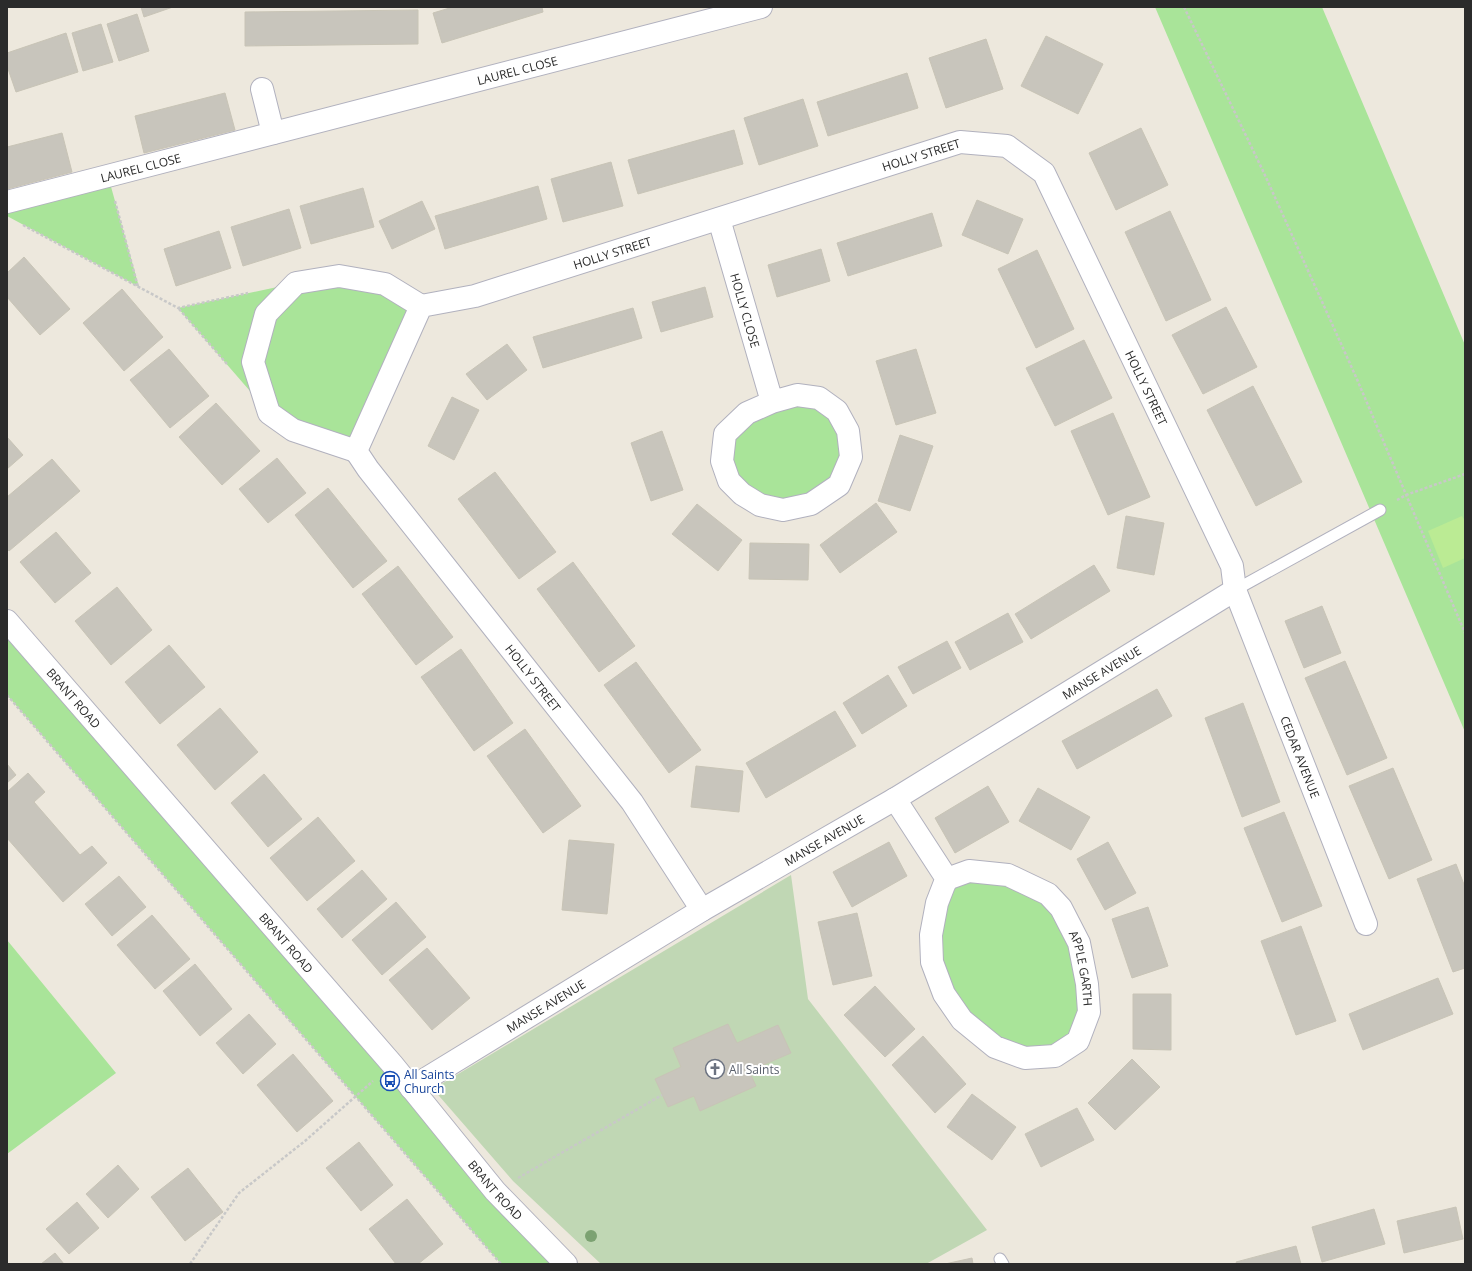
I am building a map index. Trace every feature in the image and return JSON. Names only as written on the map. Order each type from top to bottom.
[{"type":"street","name":"LAUREL CLOSE","points":[[7,202],[761,7]]},
{"type":"street","points":[[262,89],[273,133]]},
{"type":"street","name":"HOLLY STREET","points":[[421,306],[475,296],[960,142],[1008,146],[1044,173],[1232,566],[1235,590]]},
{"type":"street","name":"HOLLY CLOSE","points":[[719,219],[772,402]]},
{"type":"street","points":[[339,276],[385,284],[421,306],[356,452],[293,430],[269,413],[253,362],[266,314],[296,283],[339,276]]},
{"type":"street","points":[[797,394],[819,398],[837,411],[848,431],[851,457],[839,485],[811,504],[783,510],[760,505],[742,494],[729,481],[722,461],[725,434],[747,414],[772,402],[797,394]]},
{"type":"street","name":"HOLLY STREET","points":[[356,452],[373,476],[632,802],[702,910]]},
{"type":"street","name":"MANSE AVENUE","points":[[411,1088],[702,910],[894,799],[1235,590]]},
{"type":"street","name":"CEDAR AVENUE","points":[[1235,590],[1366,924]]},
{"type":"street","name":"BRANT ROAD","points":[[7,621],[392,1064],[495,1190],[566,1264]]},
{"type":"street","points":[[894,799],[947,879]]},
{"type":"street","name":"APPLE GARTH","points":[[969,871],[1008,875],[1048,894],[1061,908],[1079,943],[1087,984],[1088,1012],[1078,1041],[1055,1056],[1025,1058],[995,1047],[962,1020],[944,994],[932,962],[931,935],[937,903],[947,879],[969,871]]},
{"type":"lane","points":[[1235,590],[1380,510]]},
{"type":"path","points":[[1184,7],[1264,173],[1356,377],[1465,633]]},
{"type":"path","points":[[108,176],[139,287]]},
{"type":"path","points":[[21,224],[178,308],[229,366]]},
{"type":"path","points":[[178,308],[249,293]]},
{"type":"path","points":[[1406,495],[1465,474]]},
{"type":"path","points":[[7,695],[501,1264]]},
{"type":"path","points":[[190,1264],[239,1193],[305,1141],[392,1064]]},
{"type":"path","points":[[495,1190],[662,1095]]},
{"type":"green space","points":[[1155,7],[1322,7],[1465,345],[1465,732]]},
{"type":"green space","points":[[108,176],[139,287],[7,216],[7,202]]},
{"type":"green space","points":[[339,276],[421,306],[356,451],[269,413],[178,308],[296,283]]},
{"type":"green space","points":[[819,398],[851,457],[811,504],[742,494],[725,434],[747,413]]},
{"type":"green space","points":[[1462,516],[1465,521],[1465,558],[1443,568],[1428,531]]},
{"type":"green space","points":[[7,621],[566,1264],[501,1264],[7,695]]},
{"type":"green space","points":[[969,871],[1048,894],[1079,943],[1078,1041],[1025,1058],[962,1020],[931,935],[937,903]]},
{"type":"green space","points":[[791,875],[808,999],[987,1230],[926,1264],[601,1264],[513,1181],[433,1089]]},
{"type":"green space","points":[[7,940],[116,1073],[7,1154]]},
{"type":"building","points":[[141,7],[173,7],[144,17]]},
{"type":"building","points":[[453,7],[542,7],[543,12],[442,43],[433,13]]},
{"type":"building","points":[[418,10],[418,44],[245,46],[245,12]]},
{"type":"building","points":[[137,14],[149,51],[119,61],[107,24]]},
{"type":"building","points":[[101,24],[113,62],[83,71],[72,33]]},
{"type":"building","points":[[66,33],[78,72],[16,92],[7,66],[7,53]]},
{"type":"building","points":[[1046,36],[1103,64],[1078,114],[1021,86]]},
{"type":"building","points":[[986,39],[1003,89],[946,108],[929,58]]},
{"type":"building","points":[[907,73],[918,108],[828,136],[817,102]]},
{"type":"building","points":[[225,93],[235,130],[144,153],[135,116]]},
{"type":"building","points":[[803,99],[818,146],[759,165],[744,118]]},
{"type":"building","points":[[1141,128],[1168,185],[1116,210],[1089,153]]},
{"type":"building","points":[[734,130],[743,164],[638,194],[628,160]]},
{"type":"building","points":[[62,133],[72,172],[7,189],[7,147]]},
{"type":"building","points":[[611,162],[623,206],[563,222],[551,179]]},
{"type":"building","points":[[538,186],[547,219],[445,249],[435,216]]},
{"type":"building","points":[[363,188],[374,227],[311,244],[300,206]]},
{"type":"building","points":[[977,200],[1023,219],[1008,254],[962,235]]},
{"type":"building","points":[[422,201],[435,229],[392,249],[379,221]]},
{"type":"building","points":[[289,209],[301,248],[243,266],[231,227]]},
{"type":"building","points":[[1170,211],[1211,300],[1166,321],[1125,232]]},
{"type":"building","points":[[932,213],[942,246],[848,276],[837,243]]},
{"type":"building","points":[[219,231],[231,268],[176,286],[164,249]]},
{"type":"building","points":[[821,249],[830,281],[777,297],[768,265]]},
{"type":"building","points":[[1037,250],[1074,329],[1036,348],[998,269]]},
{"type":"building","points":[[24,257],[70,309],[40,335],[7,297],[7,273]]},
{"type":"building","points":[[705,287],[713,317],[661,332],[652,302]]},
{"type":"building","points":[[122,289],[163,337],[124,371],[83,323]]},
{"type":"building","points":[[1226,307],[1257,367],[1203,394],[1172,335]]},
{"type":"building","points":[[633,308],[642,338],[543,368],[533,337]]},
{"type":"building","points":[[1084,340],[1112,398],[1055,426],[1026,368]]},
{"type":"building","points":[[507,344],[527,370],[487,400],[466,374]]},
{"type":"building","points":[[169,349],[209,396],[170,428],[130,380]]},
{"type":"building","points":[[916,349],[936,413],[896,425],[876,361]]},
{"type":"building","points":[[1253,386],[1302,482],[1256,506],[1207,410]]},
{"type":"building","points":[[452,397],[479,410],[454,460],[428,446]]},
{"type":"building","points":[[216,403],[260,451],[222,485],[179,437]]},
{"type":"building","points":[[1113,413],[1150,497],[1108,515],[1071,431]]},
{"type":"building","points":[[662,431],[683,490],[651,501],[631,443]]},
{"type":"building","points":[[900,435],[933,446],[910,511],[878,501]]},
{"type":"building","points":[[7,437],[23,455],[7,469]]},
{"type":"building","points":[[277,458],[306,493],[268,523],[239,489]]},
{"type":"building","points":[[52,459],[80,491],[9,551],[7,549],[7,497]]},
{"type":"building","points":[[495,472],[556,552],[519,579],[458,499]]},
{"type":"building","points":[[328,488],[387,561],[353,588],[295,515]]},
{"type":"building","points":[[876,503],[897,532],[840,573],[820,545]]},
{"type":"building","points":[[697,504],[742,540],[718,571],[672,534]]},
{"type":"building","points":[[1126,516],[1164,523],[1154,575],[1117,568]]},
{"type":"building","points":[[56,532],[91,573],[55,603],[20,562]]},
{"type":"building","points":[[750,543],[809,544],[808,580],[749,579]]},
{"type":"building","points":[[573,562],[635,646],[599,672],[537,589]]},
{"type":"building","points":[[1094,565],[1110,591],[1031,639],[1015,614]]},
{"type":"building","points":[[398,566],[453,637],[416,665],[362,594]]},
{"type":"building","points":[[117,587],[152,630],[111,665],[75,621]]},
{"type":"building","points":[[1322,606],[1341,653],[1304,668],[1285,621]]},
{"type":"building","points":[[1008,613],[1023,642],[970,670],[955,642]]},
{"type":"building","points":[[947,641],[961,668],[913,694],[898,667]]},
{"type":"building","points":[[169,645],[205,687],[160,724],[125,682]]},
{"type":"building","points":[[461,649],[513,723],[474,751],[421,677]]},
{"type":"building","points":[[1345,661],[1387,758],[1347,775],[1305,678]]},
{"type":"building","points":[[636,662],[701,750],[669,773],[604,685]]},
{"type":"building","points":[[888,675],[907,706],[862,734],[843,703]]},
{"type":"building","points":[[1157,689],[1172,716],[1077,769],[1062,741]]},
{"type":"building","points":[[1243,703],[1280,802],[1242,817],[1205,718]]},
{"type":"building","points":[[220,708],[258,752],[215,790],[177,745]]},
{"type":"building","points":[[835,711],[856,746],[766,798],[746,763]]},
{"type":"building","points":[[525,729],[581,806],[543,833],[487,756]]},
{"type":"building","points":[[7,764],[16,775],[7,783]]},
{"type":"building","points":[[696,766],[743,771],[739,812],[691,807]]},
{"type":"building","points":[[1393,768],[1432,860],[1389,879],[1349,786]]},
{"type":"building","points":[[28,773],[45,792],[34,802],[80,855],[92,846],[107,863],[63,902],[7,838],[7,792]]},
{"type":"building","points":[[264,774],[302,819],[268,847],[231,803]]},
{"type":"building","points":[[988,786],[1009,822],[955,853],[935,818]]},
{"type":"building","points":[[1038,788],[1090,817],[1071,850],[1019,821]]},
{"type":"building","points":[[1284,812],[1322,906],[1282,922],[1244,828]]},
{"type":"building","points":[[318,817],[355,861],[307,901],[270,858]]},
{"type":"building","points":[[569,840],[614,844],[607,914],[562,910]]},
{"type":"building","points":[[889,842],[907,876],[852,907],[833,872]]},
{"type":"building","points":[[1108,842],[1136,893],[1105,910],[1077,859]]},
{"type":"building","points":[[1456,864],[1465,887],[1465,968],[1453,972],[1417,879]]},
{"type":"building","points":[[362,870],[387,899],[342,938],[317,909]]},
{"type":"building","points":[[119,876],[146,907],[112,936],[85,904]]},
{"type":"building","points":[[396,902],[426,937],[382,975],[352,940]]},
{"type":"building","points":[[1148,907],[1168,966],[1132,978],[1112,919]]},
{"type":"building","points":[[857,913],[872,976],[833,985],[818,922]]},
{"type":"building","points":[[152,915],[190,959],[155,989],[117,945]]},
{"type":"building","points":[[1301,926],[1336,1021],[1296,1035],[1261,941]]},
{"type":"building","points":[[427,948],[470,998],[432,1030],[389,980]]},
{"type":"building","points":[[195,964],[232,1009],[200,1036],[163,991]]},
{"type":"building","points":[[1438,978],[1453,1014],[1363,1050],[1349,1014]]},
{"type":"building","points":[[875,986],[915,1029],[885,1057],[844,1015]]},
{"type":"building","points":[[1133,994],[1171,994],[1171,1050],[1133,1049]]},
{"type":"building","points":[[249,1014],[276,1044],[243,1074],[216,1043]]},
{"type":"building","name":"All Saints","points":[[728,1024],[737,1043],[778,1025],[791,1053],[749,1071],[756,1086],[700,1111],[694,1096],[668,1107],[655,1079],[681,1067],[673,1048]]},
{"type":"building","points":[[923,1036],[966,1084],[935,1113],[892,1065]]},
{"type":"building","points":[[293,1054],[333,1101],[297,1132],[257,1085]]},
{"type":"building","points":[[1132,1059],[1160,1087],[1115,1130],[1088,1103]]},
{"type":"building","points":[[972,1094],[1016,1127],[992,1160],[947,1127]]},
{"type":"building","points":[[1077,1108],[1094,1140],[1041,1167],[1025,1134]]},
{"type":"building","points":[[359,1142],[393,1185],[361,1211],[326,1168]]},
{"type":"building","points":[[118,1165],[139,1189],[108,1218],[86,1194]]},
{"type":"building","points":[[188,1168],[223,1212],[185,1241],[151,1197]]},
{"type":"building","points":[[407,1199],[443,1244],[418,1264],[396,1264],[369,1229]]},
{"type":"building","points":[[77,1202],[99,1228],[69,1254],[46,1229]]},
{"type":"building","points":[[1456,1207],[1463,1239],[1404,1253],[1397,1221]]},
{"type":"building","points":[[1374,1209],[1385,1244],[1322,1262],[1312,1227]]},
{"type":"building","points":[[1296,1246],[1301,1264],[1237,1264],[1236,1262]]},
{"type":"building","points":[[55,1253],[64,1264],[41,1264]]},
{"type":"building","points":[[972,1258],[973,1264],[945,1264]]},
{"type":"place","name":"All Saints","points":[[715,1069]]},
{"type":"place","name":"All Saints Church","points":[[390,1081]]}]
